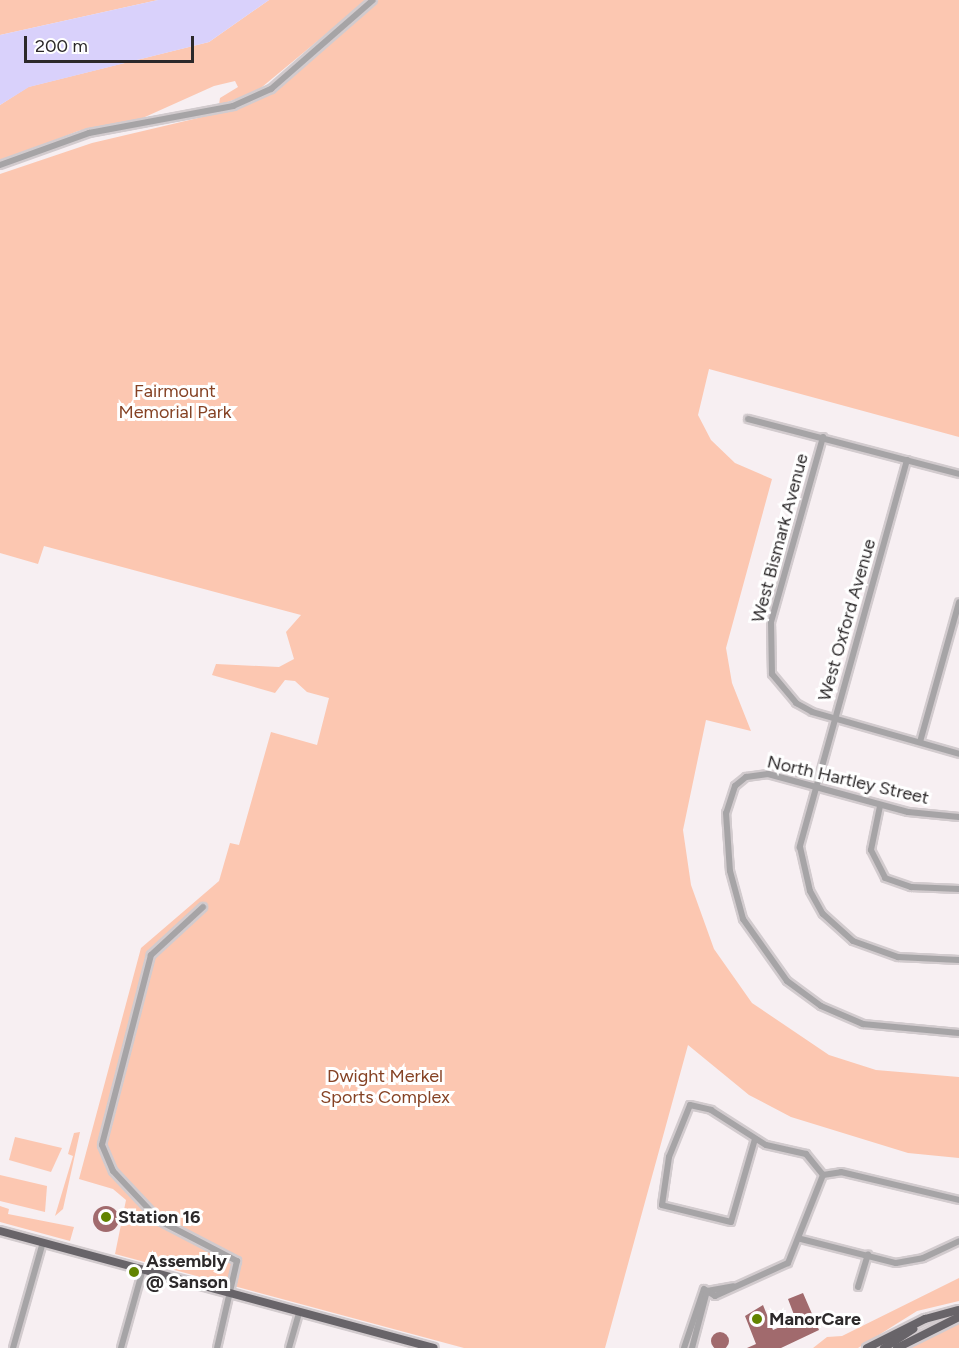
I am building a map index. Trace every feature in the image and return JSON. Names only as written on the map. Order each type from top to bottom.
[{"type":"main road","points":[[0,1230],[434,1348]]},
{"type":"main road","points":[[901,1346],[959,1312]]},
{"type":"main road","points":[[867,1348],[925,1319],[959,1312]]},
{"type":"main road","points":[[884,1348],[918,1326],[959,1312]]},
{"type":"street","points":[[0,165],[89,133],[233,106],[279,82],[373,0]]},
{"type":"street","points":[[748,419],[823,436],[959,474]]},
{"type":"street","name":"West Bismark Avenue","points":[[823,436],[771,622],[768,657],[781,689],[796,703],[835,719],[959,754]]},
{"type":"street","name":"West Oxford Avenue","points":[[908,460],[835,719],[812,787],[800,847],[810,891],[822,914],[873,950],[959,960]]},
{"type":"street","points":[[920,742],[959,602]]},
{"type":"street","name":"North Hartley Street","points":[[959,817],[880,806],[768,774],[746,777],[735,786],[726,813],[730,871],[743,919],[771,964],[803,994],[840,1016],[894,1030],[959,1033]]},
{"type":"street","points":[[880,806],[871,850],[885,878],[911,887],[959,889]]},
{"type":"street","points":[[203,907],[151,955],[102,1145],[113,1171],[160,1221],[231,1254],[238,1270],[218,1348]]},
{"type":"street","points":[[755,1139],[731,1222],[662,1205],[685,1108],[711,1110],[755,1139],[806,1154],[823,1175]]},
{"type":"street","points":[[823,1175],[841,1172],[959,1200]]},
{"type":"street","points":[[684,1348],[705,1290],[715,1296],[788,1263],[801,1239],[823,1175]]},
{"type":"street","points":[[801,1239],[909,1262],[959,1240]]},
{"type":"street","points":[[13,1348],[42,1242]]},
{"type":"street","points":[[858,1287],[868,1255]]},
{"type":"street","points":[[122,1348],[143,1269]]},
{"type":"street","points":[[290,1348],[299,1312]]},
{"type":"street","points":[[692,1348],[695,1322]]},
{"type":"green space","points":[[0,0],[158,0],[0,35]]},
{"type":"green space","points":[[269,0],[367,0],[256,92],[219,105],[220,98],[238,87],[235,81],[214,86],[136,121],[78,131],[0,162],[0,105],[28,87],[209,42]]},
{"type":"green space","points":[[378,0],[959,0],[959,437],[709,369],[698,415],[711,440],[735,463],[772,479],[726,648],[732,683],[751,731],[706,720],[683,830],[691,885],[714,949],[752,1003],[829,1055],[876,1070],[959,1077],[959,1158],[908,1153],[791,1117],[749,1095],[688,1045],[605,1348],[464,1348],[115,1254],[126,1200],[113,1189],[79,1179],[141,948],[219,881],[230,843],[239,845],[271,732],[317,745],[329,698],[307,692],[295,681],[285,680],[275,693],[212,675],[216,664],[279,667],[294,659],[286,632],[301,615],[44,546],[38,564],[0,553],[0,174],[92,143],[232,110],[273,91]]},
{"type":"green space","points":[[80,1132],[63,1209],[55,1216],[73,1156],[68,1154],[74,1133]]},
{"type":"green space","points":[[15,1137],[62,1148],[51,1172],[9,1160]]},
{"type":"green space","points":[[0,1175],[47,1186],[45,1212],[0,1201]]},
{"type":"green space","points":[[0,1206],[9,1209],[8,1214],[74,1227],[70,1241],[0,1222]]},
{"type":"green space","points":[[959,1278],[959,1301],[917,1311],[858,1348],[813,1348],[827,1337],[842,1336]]},
{"type":"green space","points":[[959,1321],[959,1348],[904,1348]]},
{"type":"shaded area","points":[[158,0],[269,0],[209,42],[29,87],[0,105],[0,35]]},
{"type":"building","name":"Station 16","points":[[106,1206],[115,1210],[119,1219],[115,1228],[106,1232],[97,1228],[93,1219],[97,1210]]},
{"type":"building","name":"ManorCare","points":[[803,1293],[819,1330],[781,1348],[747,1348],[756,1344],[745,1316],[763,1305],[773,1330],[796,1320],[788,1299]]},
{"type":"building","name":"ManorCare","points":[[720,1332],[726,1335],[729,1341],[726,1347],[720,1350],[714,1347],[711,1341],[714,1335]]},
{"type":"place","name":"Station 16","points":[[106,1217]]},
{"type":"place","name":"Assembly @ Sanson","points":[[134,1272]]},
{"type":"place","name":"ManorCare","points":[[757,1319]]},
{"type":"park label","name":"Fairmount Memorial Park","points":[[175,402]]},
{"type":"park label","name":"Dwight Merkel Sports Complex","points":[[385,1087]]}]
